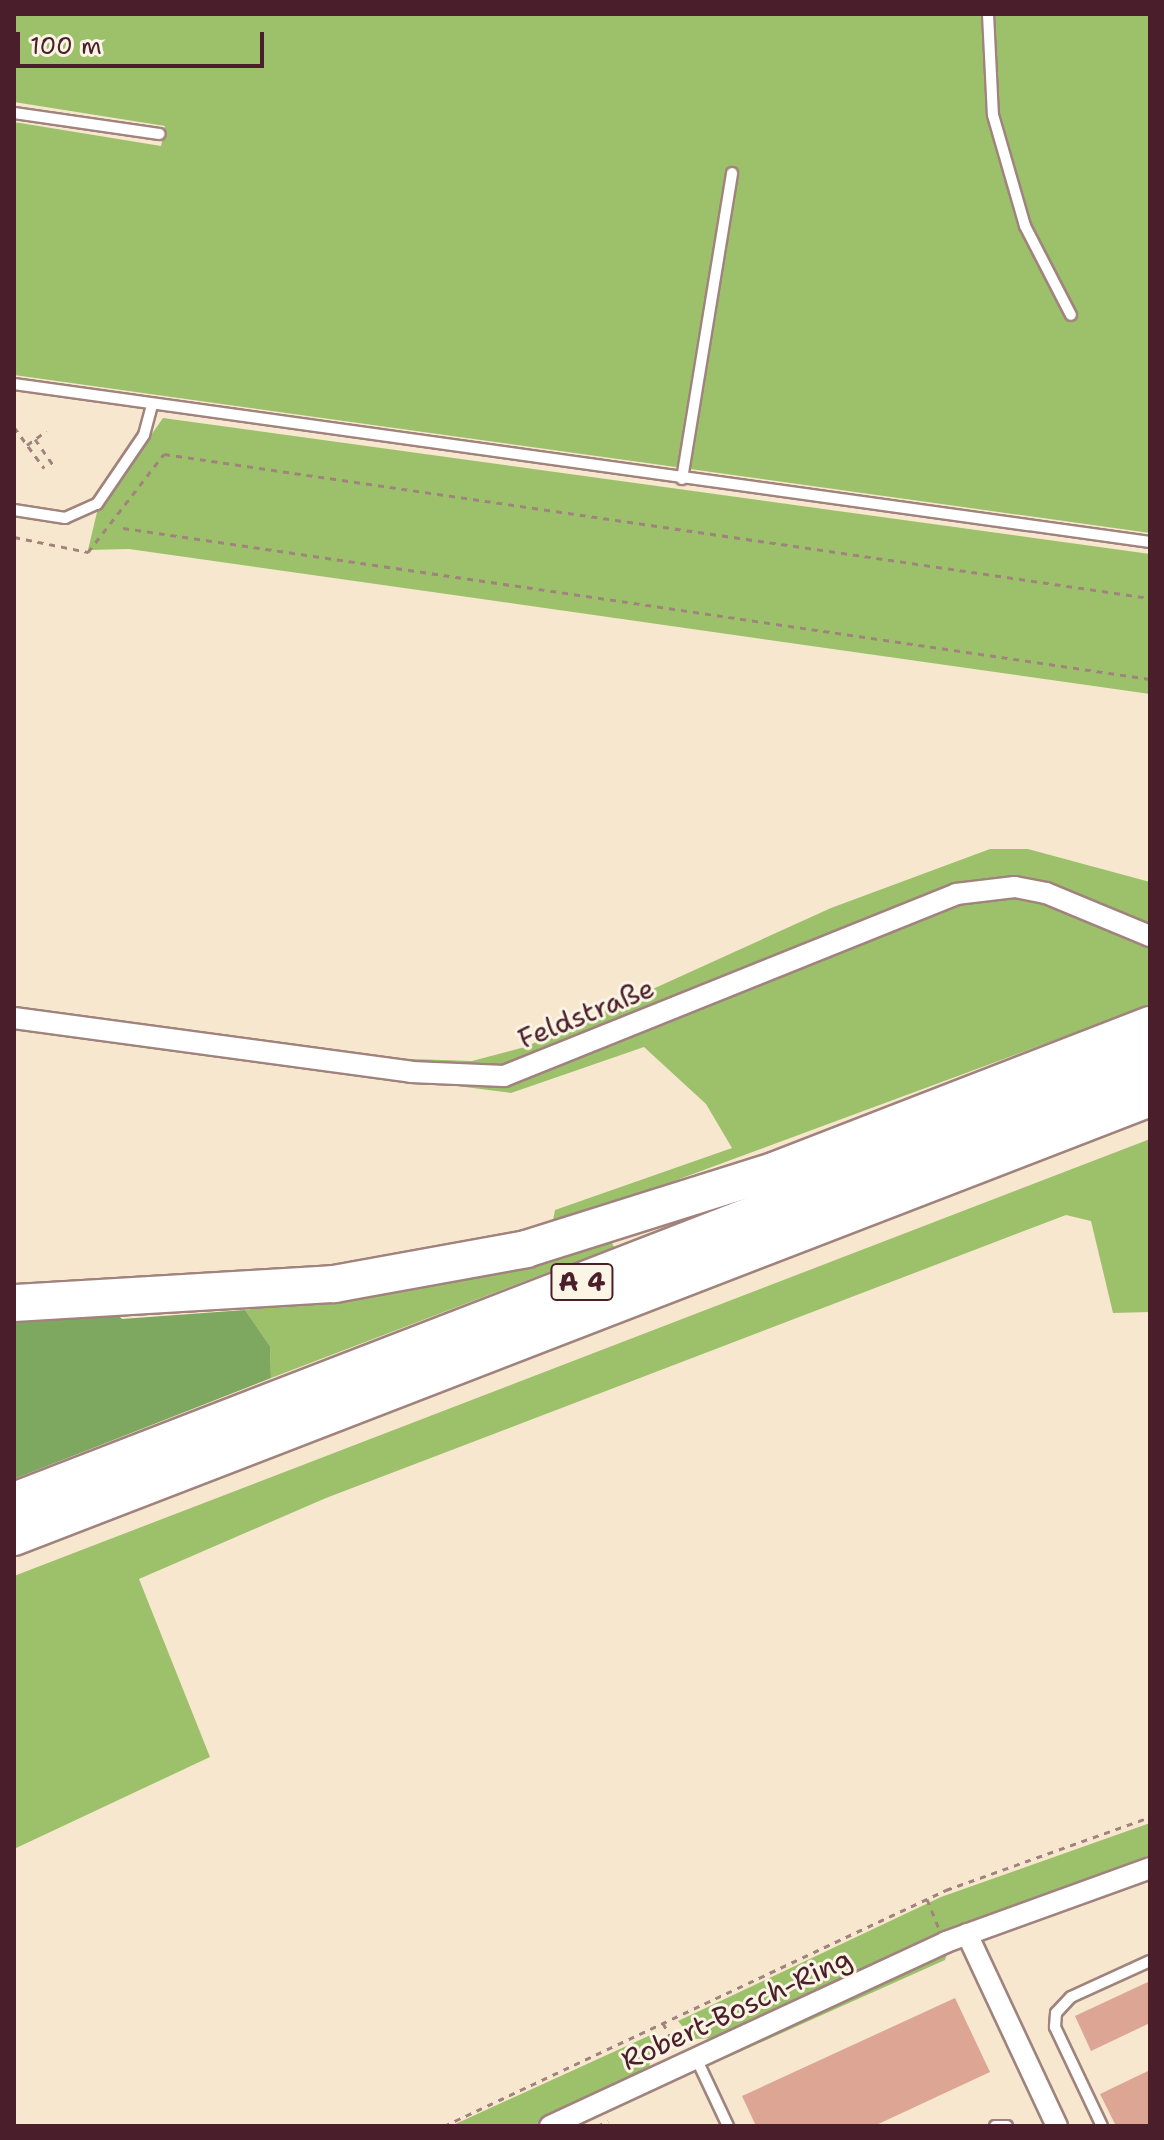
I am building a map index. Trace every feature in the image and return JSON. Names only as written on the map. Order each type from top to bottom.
[{"type":"highway","points":[[14,1303],[334,1284],[526,1249],[766,1174],[1150,1025]]},
{"type":"highway","name":"A 4","points":[[14,1501],[1150,1061]]},
{"type":"highway","name":"A 4","points":[[14,1537],[1150,1098]]},
{"type":"street","name":"Feldstraße","points":[[14,1018],[411,1072],[504,1076],[956,894],[1015,887],[1046,893],[1150,936]]},
{"type":"street","name":"Robert-Bosch-Ring","points":[[550,2126],[946,1942],[971,1943],[1150,1868]]},
{"type":"street","points":[[971,1943],[1057,2126]]},
{"type":"lane","points":[[988,14],[997,129],[1025,226],[1071,315]]},
{"type":"lane","points":[[14,113],[159,134]]},
{"type":"lane","points":[[682,479],[732,173]]},
{"type":"lane","points":[[14,384],[152,406],[1150,542]]},
{"type":"lane","points":[[14,510],[65,518],[97,504],[144,435],[152,406]]},
{"type":"lane","points":[[1102,2126],[1055,2027],[1056,2013],[1071,1997],[1150,1961]]},
{"type":"lane","points":[[690,2061],[728,2126]]},
{"type":"lane","points":[[995,2126],[1007,2126]]},
{"type":"path","points":[[14,427],[44,468]]},
{"type":"path","points":[[27,445],[46,431]]},
{"type":"path","points":[[35,439],[54,466]]},
{"type":"path","points":[[14,537],[88,552],[164,454],[1150,598]]},
{"type":"path","points":[[123,528],[1150,679]]},
{"type":"path","points":[[444,2126],[927,1899],[1150,1817]]},
{"type":"path","points":[[927,1899],[946,1942]]},
{"type":"path","points":[[663,2023],[690,2061]]},
{"type":"path","points":[[597,2126],[611,2119]]},
{"type":"green space","points":[[14,14],[1150,14],[1150,533],[14,375],[14,122],[161,146],[165,126],[14,102]]},
{"type":"green space","points":[[163,418],[1150,554],[1150,694],[129,549],[88,550],[97,512]]},
{"type":"green space","points":[[990,849],[1028,849],[1150,882],[1150,1005],[552,1226],[555,1210],[732,1148],[706,1104],[644,1047],[511,1093],[14,1029],[14,1008],[353,1057],[472,1061],[525,1047],[831,908]]},
{"type":"green space","points":[[1150,1139],[1150,1312],[1113,1313],[1091,1221],[1066,1215],[326,1498],[139,1579],[210,1757],[14,1849],[14,1576]]},
{"type":"green space","points":[[611,1241],[614,1247],[271,1378],[270,1346],[245,1310]]},
{"type":"green space","points":[[113,1310],[122,1319],[245,1310],[270,1346],[271,1378],[14,1479],[14,1316]]},
{"type":"green space","points":[[1150,1823],[1150,1855],[937,1935],[717,2038],[693,2039],[678,2021],[941,1897]]},
{"type":"green space","points":[[947,1954],[945,1960],[726,2058],[733,2048]]},
{"type":"green space","points":[[655,2033],[649,2069],[533,2126],[451,2126]]},
{"type":"building","points":[[1150,1981],[1150,2023],[1091,2051],[1075,2016]]},
{"type":"building","points":[[955,1998],[990,2072],[874,2126],[756,2126],[742,2096]]},
{"type":"building","points":[[1150,2070],[1150,2126],[1116,2126],[1100,2094]]}]
